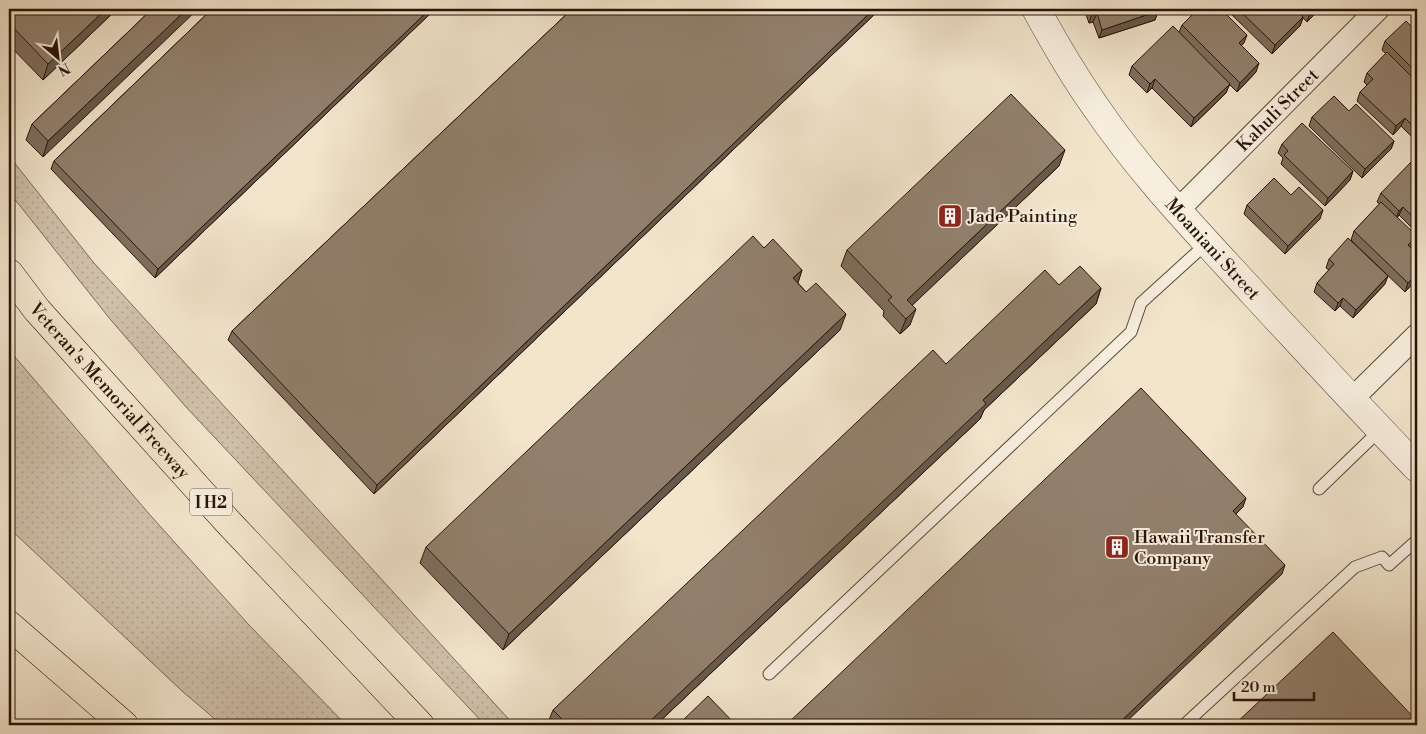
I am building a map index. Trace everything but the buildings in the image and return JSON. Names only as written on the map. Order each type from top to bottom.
[{"type":"highway","name":"Veteran's Memorial Freeway","points":[[9,273],[37,310],[228,522],[420,725]]},
{"type":"highway","points":[[9,625],[124,725]]},
{"type":"street","name":"Moaniani Street","points":[[1036,9],[1054,42],[1095,106],[1127,150],[1207,243],[1351,400],[1417,468]]},
{"type":"street","name":"Kahuli Street","points":[[1178,210],[1378,9]]},
{"type":"street","points":[[1351,400],[1417,335]]},
{"type":"lane","points":[[769,674],[1131,332],[1141,303],[1207,243]]},
{"type":"lane","points":[[1319,489],[1380,430]]},
{"type":"lane","points":[[1184,725],[1355,567],[1382,557],[1389,565],[1417,540]]},
{"type":"shaded area","points":[[9,156],[94,263],[514,725],[485,725],[186,407],[110,319],[9,192]]},
{"type":"shaded area","points":[[9,350],[150,515],[249,625],[346,725],[222,725],[182,691],[9,528]]},
{"type":"place","name":"Jade Painting","points":[[950,216]]},
{"type":"place","name":"Hawaii Transfer Company","points":[[1117,547]]}]
